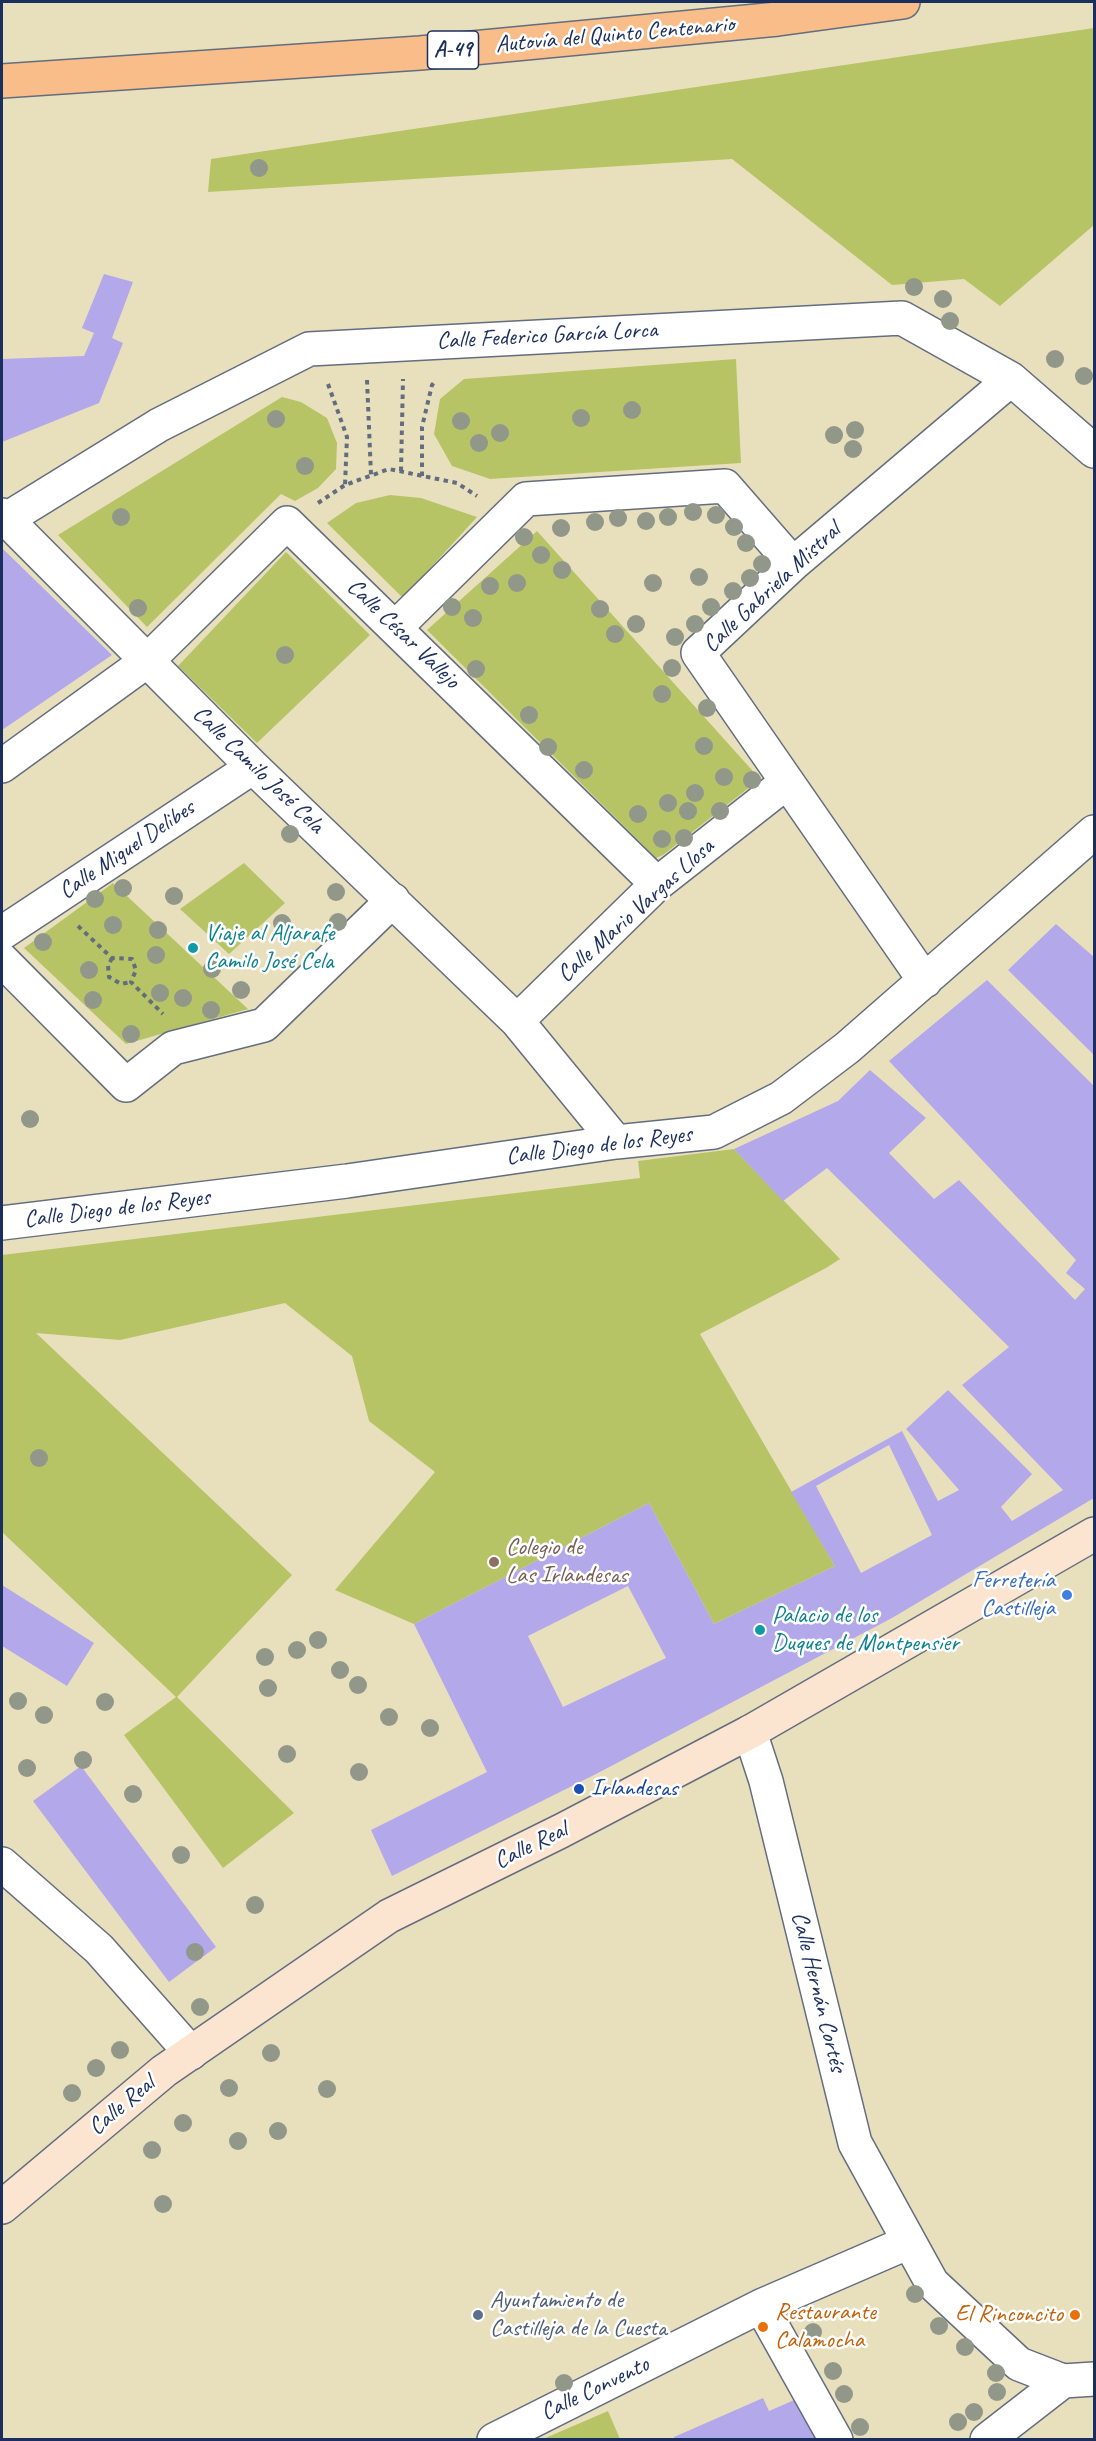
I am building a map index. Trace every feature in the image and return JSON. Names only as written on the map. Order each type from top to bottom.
[{"type":"highway","name":"Autovía del Quinto Centenario","points":[[2,81],[420,53],[778,19],[903,2]]},
{"type":"main road","name":"Calle Real","points":[[2,2207],[164,2071],[389,1916],[561,1831],[750,1732],[1095,1534]]},
{"type":"street","name":"Calle Federico García Lorca","points":[[3,519],[159,425],[309,349],[902,318],[1010,380],[1095,451]]},
{"type":"street","name":"Calle Gabriela Mistral","points":[[926,981],[698,653],[793,564],[1010,380]]},
{"type":"street","points":[[396,627],[526,499],[725,486],[793,564]]},
{"type":"street","name":"Calle Camilo José Cela","points":[[3,519],[253,767],[517,1021],[616,1142]]},
{"type":"street","name":"Calle César Vallejo","points":[[147,661],[287,523],[657,884]]},
{"type":"street","points":[[2,766],[147,661]]},
{"type":"street","name":"Calle Miguel Delibes","points":[[2,933],[253,767]]},
{"type":"street","name":"Calle Mario Vargas Llosa","points":[[517,1021],[657,884],[787,782]]},
{"type":"street","name":"Calle Diego de los Reyes","points":[[2,1223],[347,1181],[616,1142],[714,1132],[781,1098],[847,1048],[1095,832]]},
{"type":"street","points":[[2,960],[126,1084],[173,1048],[264,1025],[393,900]]},
{"type":"street","name":"Calle Hernán Cortés","points":[[750,1732],[766,1781],[855,2143],[932,2283],[1019,2364],[1079,2380]]},
{"type":"street","points":[[2,1864],[99,1948],[191,2052]]},
{"type":"street","name":"Calle Convento","points":[[494,2439],[761,2306],[909,2242]]},
{"type":"street","points":[[761,2306],[836,2439]]},
{"type":"street","points":[[987,2439],[1079,2380]]},
{"type":"path","points":[[422,476],[422,427],[432,385],[465,341]]},
{"type":"path","points":[[401,471],[404,344]]},
{"type":"path","points":[[366,346],[371,476]]},
{"type":"path","points":[[309,349],[330,387],[347,437],[345,485],[389,469],[401,471],[457,483],[509,517]]},
{"type":"path","points":[[75,923],[112,958],[132,959],[136,970],[131,982]]},
{"type":"path","points":[[112,958],[108,966],[109,977],[121,984],[131,982]]},
{"type":"path","points":[[131,982],[171,1021]]},
{"type":"green space","points":[[1094,28],[1094,225],[1000,306],[964,279],[892,285],[732,159],[208,192],[211,159]]},
{"type":"green space","points":[[736,359],[741,463],[490,479],[452,466],[434,434],[440,399],[464,379]]},
{"type":"green space","points":[[282,397],[301,402],[327,418],[337,443],[336,469],[318,488],[295,501],[281,494],[147,627],[58,535]]},
{"type":"green space","points":[[390,495],[421,498],[477,517],[403,598],[327,523],[356,503]]},
{"type":"green space","points":[[537,531],[760,779],[663,855],[656,858],[427,630]]},
{"type":"green space","points":[[286,552],[370,635],[257,743],[178,666]]},
{"type":"green space","points":[[244,863],[285,903],[229,954],[180,909]]},
{"type":"green space","points":[[113,883],[248,1009],[126,1044],[24,948]]},
{"type":"green space","points":[[734,1149],[840,1259],[700,1334],[835,1566],[714,1624],[649,1503],[414,1624],[335,1590],[435,1472],[369,1421],[352,1356],[285,1303],[120,1340],[36,1333],[292,1575],[177,1697],[294,1813],[223,1868],[124,1735],[176,1697],[2,1532],[2,1255],[640,1178],[638,1161]]},
{"type":"green space","points":[[608,2411],[620,2439],[543,2439]]},
{"type":"building","points":[[104,274],[133,282],[112,338],[123,343],[99,403],[2,442],[2,359],[84,356],[94,333],[82,328]]},
{"type":"building","points":[[2,548],[112,655],[2,730]]},
{"type":"building","points":[[1056,924],[1094,957],[1094,1055],[1008,970]]},
{"type":"building","points":[[987,980],[1094,1086],[1094,1498],[892,1618],[596,1774],[392,1876],[371,1830],[487,1772],[414,1624],[649,1503],[714,1624],[835,1566],[791,1492],[902,1431],[938,1501],[959,1490],[906,1429],[948,1390],[1032,1474],[1001,1507],[1012,1521],[1063,1490],[962,1385],[1009,1347],[827,1168],[783,1201],[734,1149],[838,1101],[870,1070],[926,1118],[889,1153],[934,1199],[959,1180],[1075,1300],[1085,1289],[1066,1273],[1076,1260],[889,1061]],"holes":[[[889,1445],[932,1535],[861,1573],[816,1486]],[[628,1586],[666,1658],[563,1707],[528,1636]]]},
{"type":"building","points":[[2,1585],[94,1643],[67,1686],[2,1646]]},
{"type":"building","points":[[81,1766],[216,1947],[169,1982],[33,1801]]},
{"type":"building","points":[[763,2398],[769,2411],[799,2398],[817,2440],[675,2440],[674,2437]]},
{"type":"place","name":"Viaje al Aljarafe Camilo José Cela","points":[[193,948]]},
{"type":"place","name":"Colegio de Las Irlandesas","points":[[494,1562]]},
{"type":"place","name":"Ferretería Castilleja","points":[[1067,1595]]},
{"type":"place","name":"Palacio de los Duques de Montpensier","points":[[760,1630]]},
{"type":"place","name":"Irlandesas","points":[[579,1789]]},
{"type":"place","name":"Ayuntamiento de Castilleja de la Cuesta","points":[[478,2315]]},
{"type":"place","name":"El Rinconcito","points":[[1075,2315]]},
{"type":"place","name":"Restaurante Calamocha","points":[[763,2327]]}]
